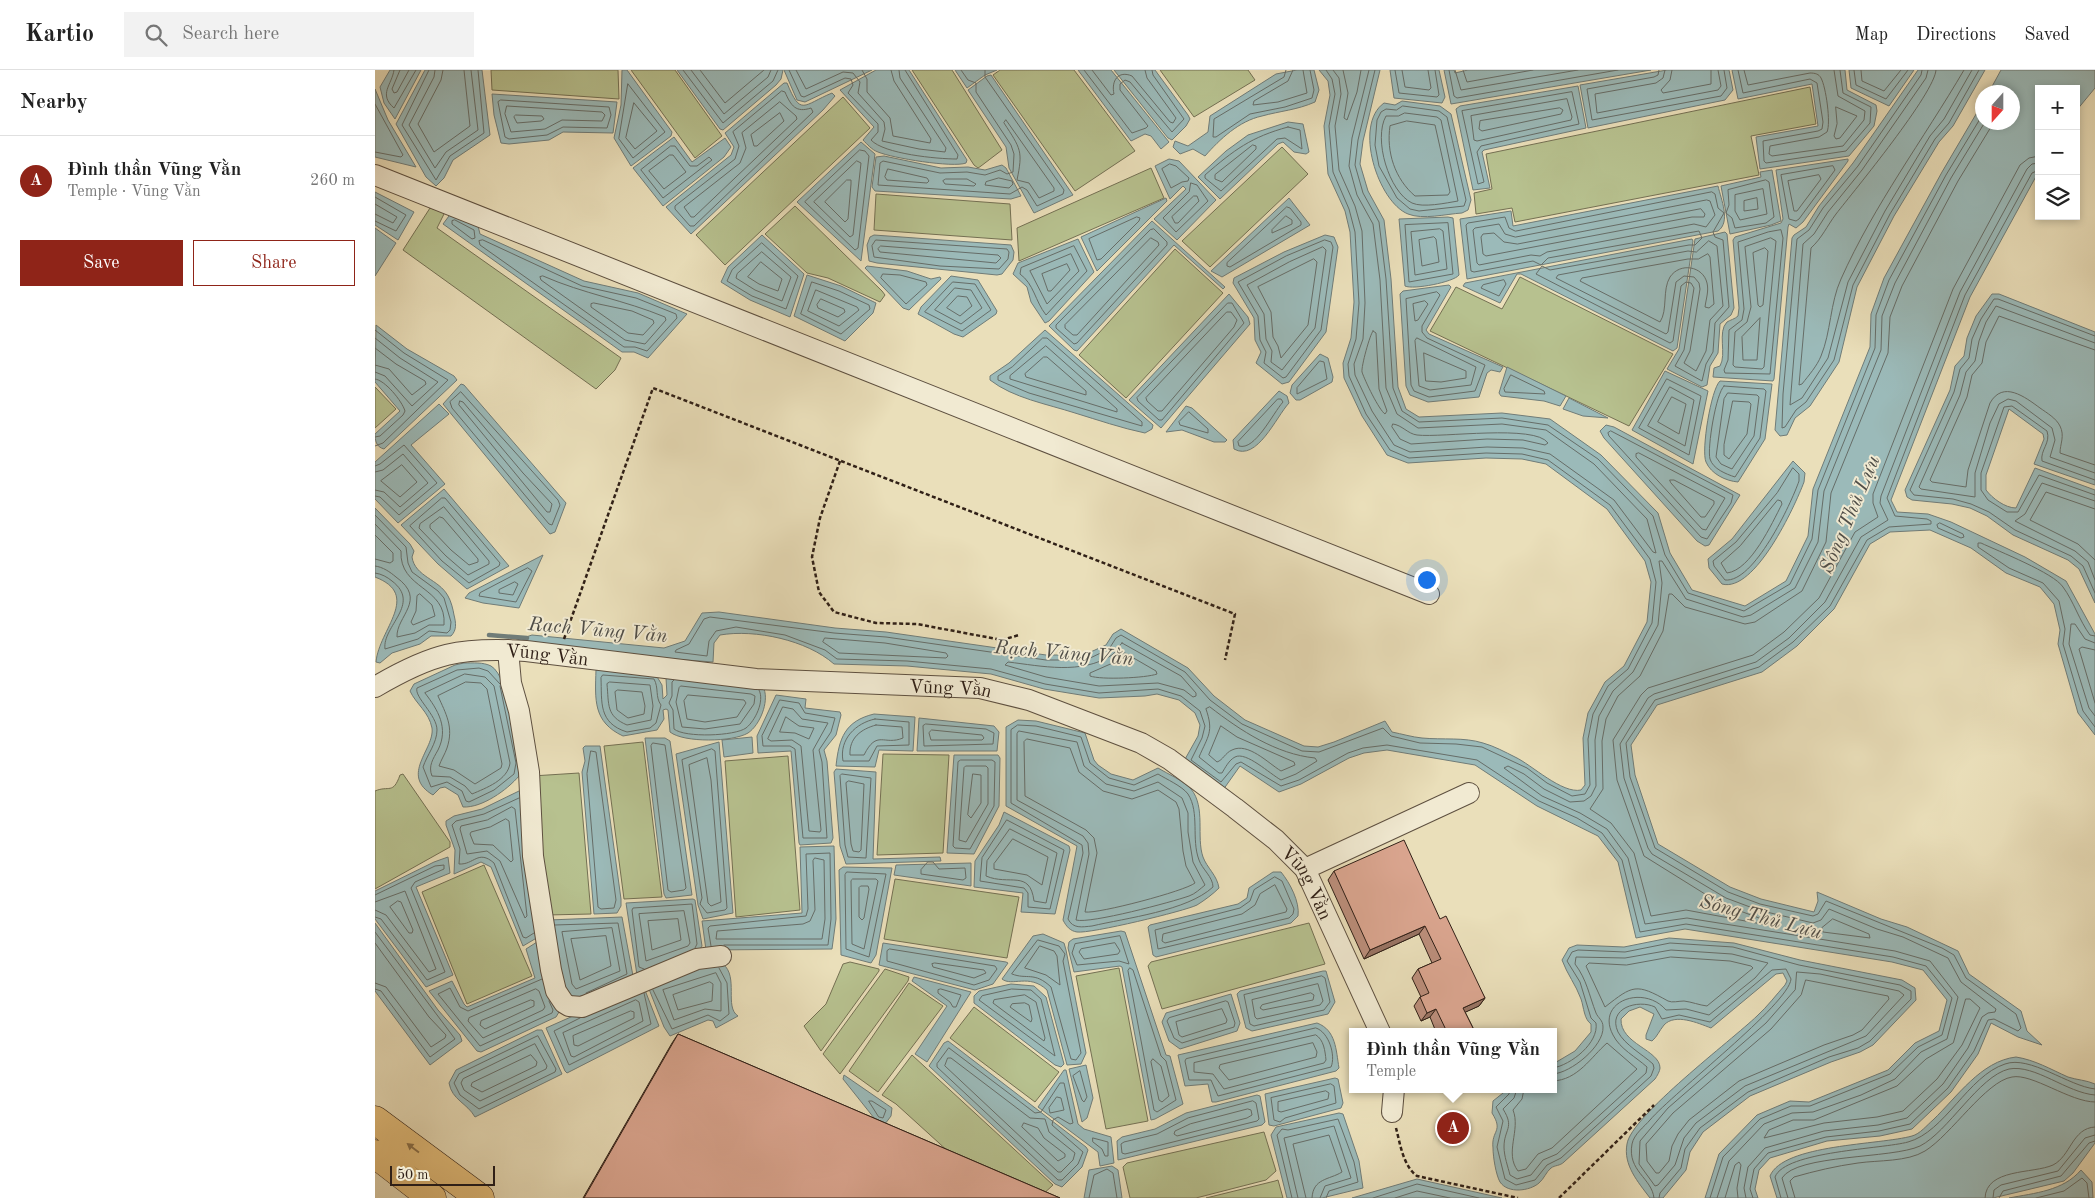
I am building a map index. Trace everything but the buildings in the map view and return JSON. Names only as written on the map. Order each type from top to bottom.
[{"type":"highway","points":[[375,1120],[480,1198]]},
{"type":"highway","points":[[375,1154],[432,1198]]},
{"type":"street","points":[[375,175],[1429,594]]},
{"type":"street","name":"Vũng Vằn","points":[[375,687],[414,665],[440,656],[475,649],[508,650],[755,679],[981,688],[1005,693],[1061,712],[1156,751],[1276,840],[1305,869],[1377,1028]]},
{"type":"street","points":[[508,650],[511,683],[519,711],[529,772],[533,856],[556,991],[569,1006],[583,1007],[697,959],[721,956]]},
{"type":"street","points":[[1305,869],[1469,793]]},
{"type":"street","points":[[1392,1112],[1394,1093]]},
{"type":"path","points":[[560,655],[653,388],[1235,614],[1225,660]]},
{"type":"path","points":[[839,461],[820,518],[812,557],[819,592],[834,612],[876,623],[917,624],[1002,640],[1019,635]]},
{"type":"path","points":[[1559,1198],[1654,1105]]},
{"type":"path","points":[[1392,1112],[1403,1152],[1412,1172],[1417,1176],[1518,1198]]},
{"type":"green space","points":[[491,70],[618,70],[619,99],[492,90]]},
{"type":"green space","points":[[631,70],[675,70],[722,136],[695,158]]},
{"type":"green space","points":[[912,70],[952,70],[1002,150],[978,168],[974,165]]},
{"type":"green space","points":[[1000,70],[1074,70],[1135,151],[1075,191],[993,75]]},
{"type":"green space","points":[[1160,70],[1248,70],[1255,80],[1194,117]]},
{"type":"green space","points":[[1810,87],[1816,124],[1751,136],[1759,175],[1515,222],[1512,208],[1476,214],[1474,193],[1492,189],[1486,154]]},
{"type":"green space","points":[[843,97],[870,128],[725,265],[696,235]]},
{"type":"green space","points":[[1282,147],[1308,174],[1210,267],[1182,241]]},
{"type":"green space","points":[[1151,168],[1164,198],[1019,261],[1017,228]]},
{"type":"green space","points":[[876,194],[1010,204],[1012,240],[874,230]]},
{"type":"green space","points":[[795,206],[882,291],[885,295],[880,302],[828,278],[807,273],[765,234]]},
{"type":"green space","points":[[430,208],[445,212],[437,228],[621,358],[615,370],[596,389],[403,250]]},
{"type":"green space","points":[[1175,249],[1223,293],[1126,398],[1079,355]]},
{"type":"green space","points":[[1520,277],[1673,354],[1629,426],[1430,331],[1456,287],[1502,309]]},
{"type":"green space","points":[[375,387],[396,409],[375,428]]},
{"type":"green space","points":[[643,742],[662,897],[624,899],[604,746]]},
{"type":"green space","points":[[883,754],[949,755],[943,853],[877,855]]},
{"type":"green space","points":[[788,756],[800,910],[736,917],[725,761]]},
{"type":"green space","points":[[579,773],[591,914],[547,915],[532,776]]},
{"type":"green space","points":[[403,774],[450,842],[450,847],[375,889],[375,791],[393,787],[400,775]]},
{"type":"green space","points":[[484,865],[532,976],[467,1004],[422,892]]},
{"type":"green space","points":[[895,879],[1019,897],[1007,958],[884,939]]},
{"type":"green space","points":[[1309,923],[1325,964],[1162,1009],[1148,966],[1151,962]]},
{"type":"green space","points":[[850,962],[879,969],[879,971],[821,1051],[804,1026],[826,1004],[843,964]]},
{"type":"green space","points":[[1119,968],[1148,1121],[1106,1129],[1076,976]]},
{"type":"green space","points":[[885,969],[909,977],[908,981],[840,1074],[823,1054]]},
{"type":"green space","points":[[909,983],[943,1006],[878,1092],[849,1071]]},
{"type":"green space","points":[[974,1007],[1059,1072],[1035,1102],[950,1038]]},
{"type":"green space","points":[[912,1055],[1053,1185],[1040,1197],[961,1163],[896,1104],[882,1095]]},
{"type":"green space","points":[[1264,1132],[1276,1171],[1266,1180],[1196,1198],[1130,1198],[1123,1167],[1127,1163]]},
{"type":"green space","points":[[1278,1180],[1283,1198],[1206,1198],[1275,1181]]},
{"type":"water","points":[[390,70],[421,70],[395,119],[384,103],[380,87]]},
{"type":"water","points":[[425,70],[482,70],[490,135],[453,160],[444,178],[436,186],[426,177],[396,124]]},
{"type":"water","points":[[622,70],[627,70],[672,132],[671,136],[631,166],[614,138],[621,105]]},
{"type":"water","points":[[677,70],[783,70],[781,79],[776,85],[723,130],[720,129]]},
{"type":"water","points":[[784,70],[872,70],[805,102],[797,100]]},
{"type":"water","points":[[876,70],[909,70],[967,160],[966,163],[922,162],[896,157],[876,151],[863,140],[874,127],[840,90]]},
{"type":"water","points":[[955,70],[997,70],[985,75],[967,88]]},
{"type":"water","points":[[1078,70],[1111,70],[1169,142],[1161,149],[1151,136],[1145,134],[1131,141]]},
{"type":"water","points":[[1114,70],[1155,70],[1188,115],[1190,119],[1186,126],[1172,140],[1168,138]]},
{"type":"water","points":[[1297,70],[1314,70],[1319,90],[1315,102],[1295,109],[1254,118],[1238,126],[1217,143],[1205,156],[1193,149],[1180,154],[1173,147],[1175,141],[1188,146],[1208,132],[1210,116],[1276,74]]},
{"type":"water","name":"Sông Thủ Lựu","points":[[1319,70],[1380,70],[1363,141],[1360,164],[1368,191],[1384,220],[1391,279],[1398,387],[1406,409],[1419,417],[1502,413],[1550,419],[1601,455],[1658,513],[1670,553],[1692,590],[1745,606],[1786,581],[1808,536],[1813,489],[1870,347],[1871,314],[1884,278],[1942,172],[1975,116],[1975,130],[2020,130],[2020,85],[1993,85],[2001,70],[2095,70],[2095,88],[2080,106],[2080,85],[2035,85],[2035,178],[1970,297],[1891,500],[1897,512],[1928,514],[1951,522],[2025,557],[2066,581],[2095,634],[2095,735],[2078,713],[2058,644],[2060,630],[2054,604],[2040,587],[2006,573],[1971,548],[1930,530],[1890,532],[1870,544],[1834,609],[1797,646],[1762,672],[1657,705],[1631,745],[1635,775],[1658,844],[1730,887],[1761,899],[1814,912],[1818,901],[1817,892],[1881,919],[1907,927],[1958,951],[1969,974],[2021,1011],[2027,1031],[2042,1045],[2018,1037],[1991,1023],[1978,1054],[1951,1092],[1912,1129],[1880,1136],[1827,1141],[1770,1158],[1759,1170],[1755,1189],[1758,1198],[1705,1198],[1719,1154],[1757,1115],[1790,1101],[1809,1102],[1888,1070],[1915,1043],[1939,1031],[1947,1000],[1923,970],[1892,962],[1685,929],[1636,938],[1618,862],[1598,836],[1537,806],[1475,765],[1387,750],[1364,753],[1349,758],[1301,784],[1279,792],[1240,766],[1223,790],[1184,761],[1198,736],[1200,725],[1195,713],[1179,700],[1157,694],[1099,698],[1044,689],[991,674],[907,666],[834,664],[810,648],[764,635],[720,635],[714,643],[713,662],[647,657],[514,641],[532,635],[664,648],[685,641],[702,613],[719,612],[835,628],[886,632],[1046,655],[1084,655],[1106,645],[1113,634],[1121,629],[1188,668],[1214,696],[1245,720],[1304,746],[1318,747],[1385,721],[1392,732],[1418,738],[1468,740],[1487,744],[1522,761],[1565,788],[1581,790],[1585,785],[1583,738],[1588,713],[1605,682],[1624,666],[1647,622],[1651,582],[1645,561],[1607,509],[1546,464],[1522,459],[1486,458],[1408,463],[1387,455],[1362,416],[1344,378],[1343,363],[1351,338],[1354,302],[1350,232],[1345,211],[1328,174],[1324,126],[1330,95],[1328,81]]},
{"type":"water","points":[[1390,70],[1439,70],[1445,97],[1442,103],[1394,98]]},
{"type":"water","points":[[1444,70],[1454,70],[1455,73],[1468,70],[1651,70],[1451,104]]},
{"type":"water","points":[[1667,70],[1729,70],[1733,90],[1725,100],[1588,128],[1580,85]]},
{"type":"water","points":[[1732,70],[1845,70],[1847,90],[1876,105],[1877,111],[1874,126],[1849,156],[1760,169],[1756,137],[1818,126],[1812,84],[1738,99]]},
{"type":"water","points":[[1849,70],[1914,70],[1889,106],[1851,88]]},
{"type":"water","points":[[1918,70],[1985,70],[1953,126],[1939,142],[1894,216],[1857,287],[1839,362],[1810,406],[1795,418],[1787,435],[1780,436],[1775,430],[1792,238],[1806,227],[1819,206],[1853,163]]},
{"type":"water","points":[[991,75],[1073,195],[1034,213],[1009,168],[1006,147],[968,90]]},
{"type":"water","points":[[784,83],[787,83],[796,101],[800,104],[809,104],[832,93],[835,96],[823,110],[691,234],[666,207],[731,155],[734,147],[725,133]]},
{"type":"water","points":[[1578,86],[1586,128],[1484,150],[1482,152],[1490,188],[1473,190],[1456,109],[1460,106]]},
{"type":"water","points":[[375,89],[388,120],[416,167],[375,157]]},
{"type":"water","points":[[492,94],[617,102],[613,133],[563,132],[549,140],[501,143],[494,115]]},
{"type":"water","points":[[1402,101],[1440,106],[1451,114],[1471,200],[1468,210],[1462,213],[1435,216],[1414,216],[1397,207],[1387,195],[1373,162],[1370,128],[1375,114],[1384,103],[1395,105]]},
{"type":"water","points":[[1288,122],[1303,124],[1309,152],[1306,154],[1294,152],[1283,142],[1278,144],[1220,199],[1198,177],[1226,151],[1248,135]]},
{"type":"water","points":[[674,137],[692,162],[725,138],[731,147],[724,157],[663,206],[633,168]]},
{"type":"water","points":[[861,142],[875,154],[861,261],[797,202]]},
{"type":"water","points":[[884,156],[941,168],[968,167],[985,170],[1002,165],[1006,168],[1021,196],[1011,199],[875,191],[872,187],[876,157]]},
{"type":"water","points":[[1169,159],[1179,161],[1216,200],[1177,240],[1154,219],[1186,189],[1183,186],[1170,199],[1155,166]]},
{"type":"water","points":[[1848,159],[1803,222],[1796,228],[1789,224],[1773,381],[1713,377],[1714,368],[1720,366],[1722,361],[1724,326],[1727,322],[1738,316],[1739,308],[1733,240],[1735,237],[1781,223],[1783,219],[1776,170]]},
{"type":"water","points":[[1772,170],[1781,221],[1730,234],[1721,186],[1761,177],[1760,172]]},
{"type":"water","points":[[1718,186],[1725,216],[1722,227],[1718,231],[1467,279],[1460,219],[1511,211],[1513,226]]},
{"type":"water","points":[[375,192],[414,212],[398,240],[375,225]]},
{"type":"water","points":[[1166,198],[1167,201],[1097,271],[1081,237]]},
{"type":"water","points":[[1289,198],[1310,225],[1222,277],[1211,271]]},
{"type":"water","points":[[452,212],[478,226],[480,234],[584,281],[638,293],[687,314],[648,358],[634,352],[622,352],[443,224]]},
{"type":"water","points":[[1453,218],[1459,275],[1456,278],[1433,285],[1405,286],[1399,219]]},
{"type":"water","points":[[1152,221],[1225,287],[1223,289],[1174,245],[1077,351],[1074,350],[1049,326]]},
{"type":"water","points":[[375,228],[396,243],[375,276]]},
{"type":"water","points":[[1725,232],[1727,234],[1734,308],[1731,315],[1720,324],[1718,353],[1710,366],[1707,385],[1702,387],[1667,369],[1679,349],[1695,239]]},
{"type":"water","points":[[762,235],[804,274],[790,317],[750,300],[721,282],[728,267]]},
{"type":"water","points":[[874,235],[1011,245],[1014,252],[1013,260],[1002,274],[997,275],[877,263],[869,261],[867,245],[870,237]]},
{"type":"water","points":[[1325,235],[1334,237],[1338,247],[1326,332],[1289,382],[1282,384],[1256,363],[1261,352],[1255,340],[1254,318],[1233,283],[1234,278],[1284,252]]},
{"type":"water","points":[[1078,239],[1094,272],[1045,323],[1031,302],[1027,287],[1013,274],[1018,263]]},
{"type":"water","points":[[1692,239],[1677,348],[1673,351],[1521,274],[1517,274],[1500,303],[1463,286],[1465,283]]},
{"type":"water","points":[[867,266],[907,271],[931,279],[940,277],[941,279],[909,310],[903,308],[865,268]]},
{"type":"water","points":[[807,275],[841,286],[876,303],[873,313],[845,341],[794,316]]},
{"type":"water","points":[[951,276],[978,280],[997,311],[996,314],[963,337],[918,314],[921,307]]},
{"type":"water","points":[[1449,285],[1451,287],[1426,330],[1429,334],[1503,367],[1500,372],[1491,370],[1487,373],[1479,397],[1428,402],[1410,395],[1406,386],[1400,294],[1403,291]]},
{"type":"water","points":[[1229,294],[1248,317],[1250,324],[1161,428],[1129,400]]},
{"type":"water","points":[[1992,294],[1999,294],[2095,332],[2095,485],[2034,464],[2044,439],[2043,434],[2009,409],[1986,475],[1986,490],[1999,502],[2016,508],[2035,468],[2095,490],[2095,603],[2079,569],[2068,560],[2013,535],[1987,516],[1970,508],[1952,504],[1912,500],[1907,497],[1905,490],[1950,390],[1955,366],[1964,356],[1967,338],[1976,316]]},
{"type":"water","points":[[376,325],[407,349],[454,376],[457,380],[384,449],[378,445],[375,434],[400,411],[375,382]]},
{"type":"water","points":[[1045,330],[1153,425],[1152,429],[1145,433],[1118,426],[1020,396],[990,380],[990,376],[1009,363]]},
{"type":"water","points":[[1320,354],[1328,358],[1333,377],[1332,382],[1300,400],[1296,400],[1290,393],[1292,385]]},
{"type":"water","points":[[1507,367],[1566,396],[1560,406],[1544,401],[1501,396],[1499,393]]},
{"type":"water","points":[[1665,371],[1708,391],[1693,464],[1632,430]]},
{"type":"water","points":[[1720,381],[1772,384],[1765,439],[1738,482],[1715,473],[1706,462],[1705,446],[1710,407],[1713,395]]},
{"type":"water","points":[[461,384],[464,385],[566,503],[555,532],[550,534],[443,404]]},
{"type":"water","points":[[1279,391],[1287,396],[1289,403],[1265,436],[1250,449],[1242,451],[1234,449],[1233,440]]},
{"type":"water","points":[[1569,398],[1608,418],[1583,416],[1563,409]]},
{"type":"water","points":[[439,404],[449,414],[411,445],[445,484],[398,523],[375,499],[375,462]]},
{"type":"water","points":[[1186,406],[1192,408],[1227,440],[1225,442],[1214,442],[1182,430],[1166,432]]},
{"type":"water","points":[[1606,425],[1614,427],[1740,495],[1709,545],[1705,546],[1697,541],[1604,438],[1600,431]]},
{"type":"water","points":[[1793,461],[1805,473],[1804,482],[1783,527],[1760,562],[1747,575],[1735,583],[1722,584],[1709,568],[1708,559],[1732,539]]},
{"type":"water","points":[[444,489],[509,566],[467,589],[438,564],[401,525]]},
{"type":"water","points":[[375,508],[410,544],[414,551],[412,557],[414,564],[422,574],[444,590],[450,600],[456,624],[451,636],[431,636],[420,644],[392,653],[380,663],[376,662],[379,650],[397,603],[395,593],[389,584],[375,577]]},
{"type":"water","points":[[543,555],[519,608],[483,603],[465,598],[469,593]]},
{"type":"water","points":[[464,663],[488,665],[498,673],[512,717],[519,776],[494,797],[470,807],[463,807],[458,795],[445,787],[440,788],[433,795],[423,787],[419,779],[419,771],[432,736],[432,728],[428,717],[410,691],[414,684],[455,665]]},
{"type":"water","points":[[596,670],[656,675],[662,685],[663,699],[667,695],[666,678],[675,674],[764,689],[764,707],[756,725],[748,733],[741,736],[720,740],[697,740],[677,736],[670,732],[668,710],[666,709],[663,710],[664,719],[657,730],[623,736],[606,724],[601,717],[596,700]]},
{"type":"water","points":[[776,695],[806,699],[805,708],[840,712],[836,735],[824,750],[827,761],[833,838],[831,843],[800,845],[799,843],[791,751],[758,753],[757,736]]},
{"type":"water","points":[[874,714],[915,717],[913,751],[879,750],[875,767],[836,766],[839,747],[845,732],[856,721]]},
{"type":"water","points":[[919,718],[994,726],[999,732],[997,751],[917,751]]},
{"type":"water","points":[[1018,720],[1036,721],[1085,733],[1094,760],[1111,774],[1133,780],[1158,768],[1188,786],[1196,796],[1200,813],[1200,840],[1203,857],[1219,888],[1197,905],[1175,912],[1085,932],[1077,932],[1069,928],[1063,920],[1077,846],[1006,806],[1006,727]]},
{"type":"water","points":[[752,737],[753,753],[724,757],[722,740]]},
{"type":"water","points":[[645,738],[665,738],[670,741],[692,895],[666,898],[664,894]]},
{"type":"water","points":[[719,742],[733,913],[703,919],[698,905],[676,754]]},
{"type":"water","points":[[585,746],[600,746],[621,899],[621,906],[617,913],[594,914],[582,772],[585,761],[583,748]]},
{"type":"water","points":[[954,755],[998,755],[1000,758],[999,806],[974,854],[947,853]]},
{"type":"water","points":[[836,769],[876,772],[873,859],[940,857],[941,861],[846,864],[840,846],[834,772]]},
{"type":"water","points":[[519,791],[523,791],[540,936],[523,946],[491,867],[481,862],[454,874],[455,850],[446,825],[446,821],[454,816],[482,809]]},
{"type":"water","points":[[1004,812],[1069,846],[1070,850],[1055,914],[1021,912],[1023,893],[974,887],[975,861],[999,825]]},
{"type":"water","points":[[834,846],[836,919],[832,949],[706,950],[702,921],[802,913],[800,847]]},
{"type":"water","points":[[448,857],[450,873],[416,887],[453,975],[426,987],[375,919],[375,891]]},
{"type":"water","points":[[971,863],[971,886],[894,875],[896,865]]},
{"type":"water","points":[[843,867],[892,868],[876,955],[871,963],[841,955],[839,870]]},
{"type":"water","points":[[1273,872],[1281,872],[1296,899],[1298,916],[1291,923],[1156,957],[1153,955],[1148,927],[1150,925],[1238,904],[1247,898],[1249,888]]},
{"type":"water","points":[[695,900],[702,946],[697,954],[637,975],[626,903]]},
{"type":"water","points":[[622,917],[633,976],[581,1001],[565,995],[549,920]]},
{"type":"water","points":[[375,923],[438,1010],[460,1035],[462,1041],[430,1065],[375,991]]},
{"type":"water","points":[[1121,931],[1125,932],[1166,1055],[1170,1056],[1183,1104],[1151,1120],[1122,967],[1074,972],[1068,948],[1069,942],[1073,939]]},
{"type":"water","points":[[1043,934],[1064,943],[1086,1053],[1081,1064],[1067,1065],[1047,990],[1034,982],[1011,982],[1002,979],[1033,936]]},
{"type":"water","points":[[1669,938],[1734,943],[1800,960],[1902,980],[1915,988],[1916,1000],[1873,1045],[1750,1096],[1703,1132],[1690,1152],[1686,1170],[1663,1198],[1650,1198],[1629,1166],[1626,1152],[1627,1144],[1633,1131],[1645,1116],[1684,1078],[1761,1012],[1787,981],[1783,973],[1776,974],[1711,1028],[1687,1020],[1669,1021],[1652,1041],[1646,1039],[1646,1035],[1654,1014],[1640,1007],[1629,1011],[1621,1019],[1622,1028],[1633,1041],[1654,1056],[1658,1062],[1660,1069],[1655,1079],[1564,1162],[1551,1168],[1535,1186],[1519,1190],[1508,1188],[1500,1182],[1495,1166],[1493,1142],[1497,1124],[1492,1113],[1493,1101],[1503,1093],[1557,1093],[1557,1062],[1575,1051],[1591,1032],[1591,1024],[1586,1016],[1579,994],[1562,960],[1569,948],[1577,945],[1624,947]]},
{"type":"water","points":[[537,942],[559,1012],[556,1017],[481,1052],[477,1051],[429,991],[452,981],[467,1007],[535,978],[526,949]]},
{"type":"water","points":[[883,943],[1008,963],[993,984],[975,990],[879,965]]},
{"type":"water","points":[[714,961],[723,964],[728,970],[732,1006],[738,1016],[716,1028],[713,1021],[708,1020],[670,1036],[664,1027],[647,984]]},
{"type":"water","points":[[1326,971],[1335,1002],[1328,1014],[1252,1031],[1246,1028],[1237,994],[1240,991]]},
{"type":"water","points":[[914,977],[971,992],[927,1062],[915,1054],[947,1006],[912,981]]},
{"type":"water","points":[[1011,984],[1034,986],[1046,997],[1064,1064],[1061,1067],[1055,1065],[974,1003],[974,996],[979,991]]},
{"type":"water","points":[[643,985],[659,1026],[567,1073],[546,1028]]},
{"type":"water","points":[[1231,994],[1240,1023],[1237,1031],[1180,1049],[1169,1041],[1162,1022],[1166,1013]]},
{"type":"water","points":[[1317,1023],[1328,1030],[1334,1041],[1339,1068],[1336,1071],[1216,1102],[1212,1102],[1208,1084],[1185,1086],[1178,1055]]},
{"type":"water","points":[[537,1030],[542,1030],[562,1074],[475,1117],[453,1094],[449,1083],[456,1070]]},
{"type":"water","points":[[948,1041],[1086,1147],[1088,1150],[1082,1167],[1062,1187],[1055,1184],[929,1066],[944,1043]]},
{"type":"water","points":[[2016,1057],[2036,1063],[2068,1077],[2095,1084],[2095,1143],[2073,1173],[2064,1181],[1993,1198],[1777,1198],[1770,1176],[1779,1165],[1793,1158],[1834,1147],[1915,1135],[1933,1120],[1970,1081],[1992,1065]]},
{"type":"water","points":[[1086,1065],[1093,1098],[1087,1118],[1082,1122],[1069,1069]]},
{"type":"water","points":[[1064,1070],[1066,1070],[1078,1124],[1084,1129],[1111,1137],[1114,1163],[1100,1166],[1098,1152],[1038,1107]]},
{"type":"water","points":[[844,1075],[892,1108],[891,1116],[882,1128],[843,1079]]},
{"type":"water","points":[[1335,1078],[1338,1079],[1343,1103],[1341,1108],[1274,1126],[1269,1125],[1265,1094]]},
{"type":"water","points":[[1257,1095],[1260,1096],[1265,1122],[1262,1125],[1118,1160],[1117,1141],[1122,1137],[1155,1129],[1186,1113]]},
{"type":"water","points":[[1339,1113],[1343,1114],[1359,1161],[1363,1188],[1322,1198],[1287,1198],[1271,1135],[1276,1127]]},
{"type":"water","points":[[1112,1166],[1118,1170],[1122,1198],[1084,1198],[1089,1170]]},
{"type":"water","points":[[2081,1170],[2092,1182],[2093,1198],[2009,1198],[2057,1187],[2066,1183]]},
{"type":"water","points":[[1417,1179],[1502,1198],[1352,1198]]},
{"type":"waterway","name":"Rạch Vũng Vằn","points":[[489,635],[527,638]]},
{"type":"place","name":"Đình thần Vũng Vằn","points":[[1453,1128]]}]
